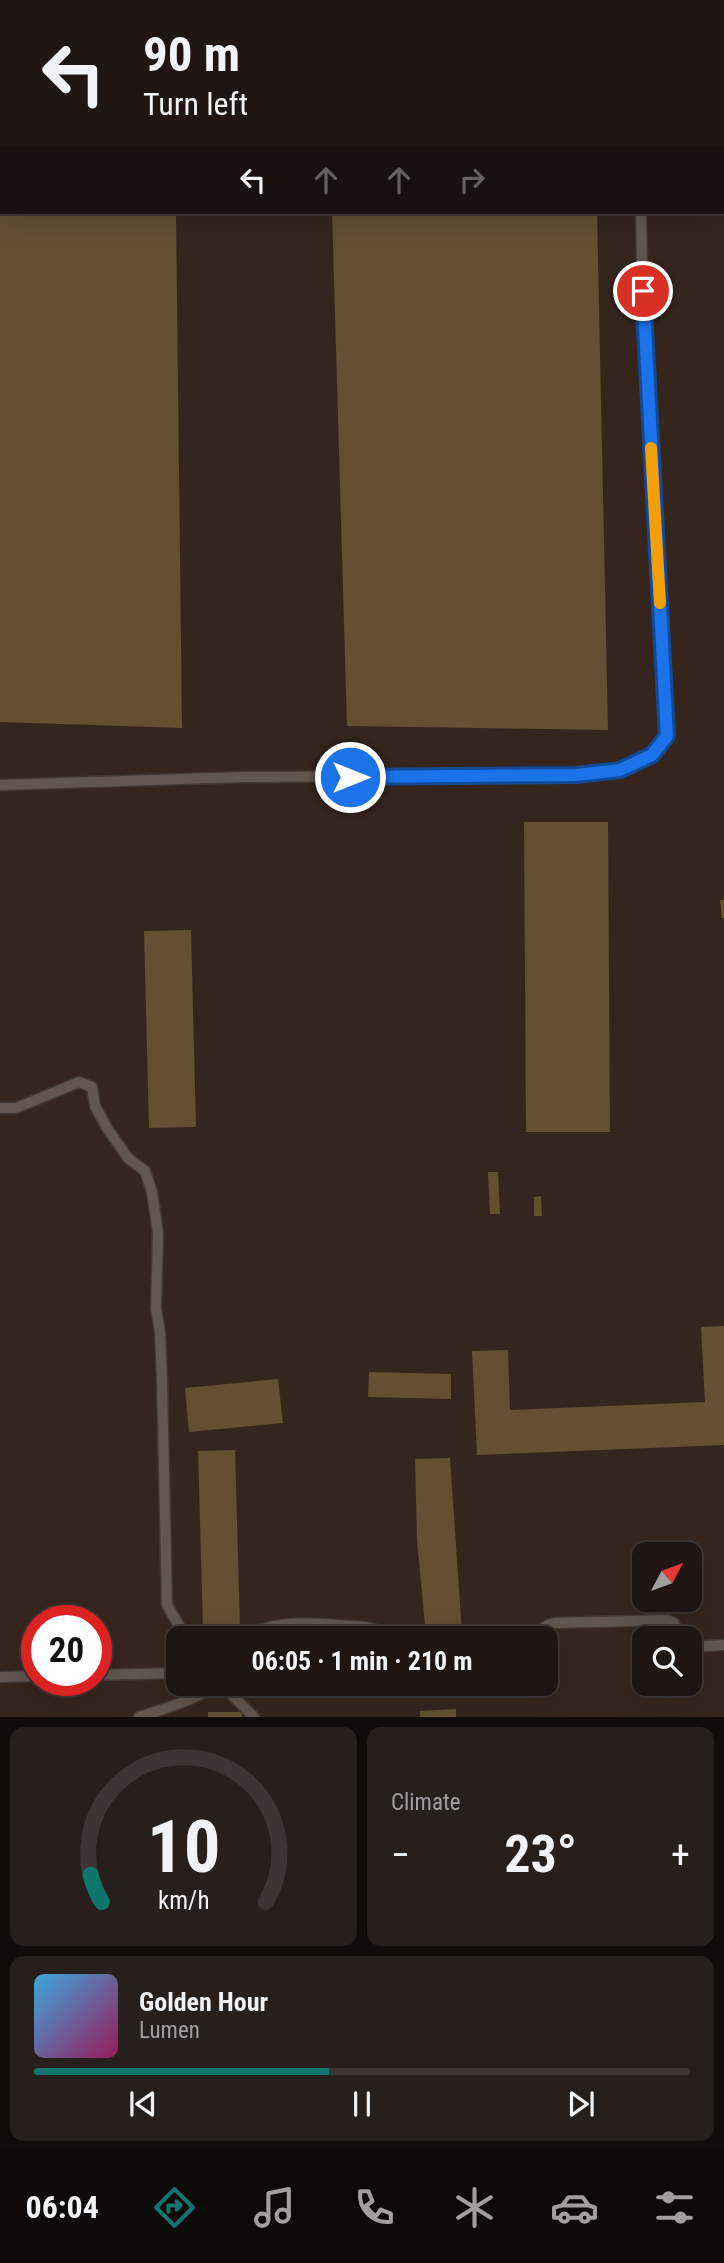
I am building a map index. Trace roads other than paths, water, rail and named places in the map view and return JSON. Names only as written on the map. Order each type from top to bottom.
[{"type":"lane","points":[[0,785],[244,777],[576,775],[620,770],[652,755],[667,736],[643,317],[641,214]]},
{"type":"lane","points":[[0,1108],[16,1108],[79,1082],[92,1087],[95,1106],[107,1128],[128,1158],[145,1171],[152,1192],[158,1233],[156,1310],[160,1332],[162,1381],[167,1605],[179,1626]]},
{"type":"lane","points":[[547,1626],[555,1623],[667,1620],[675,1626]]},
{"type":"lane","points":[[276,1626],[327,1626]]},
{"type":"lane","points":[[702,1646],[724,1645]]},
{"type":"lane","points":[[112,1675],[166,1673]]},
{"type":"lane","points":[[0,1677],[21,1676]]},
{"type":"lane","points":[[139,1717],[195,1696]]},
{"type":"lane","points":[[233,1696],[254,1717]]}]
